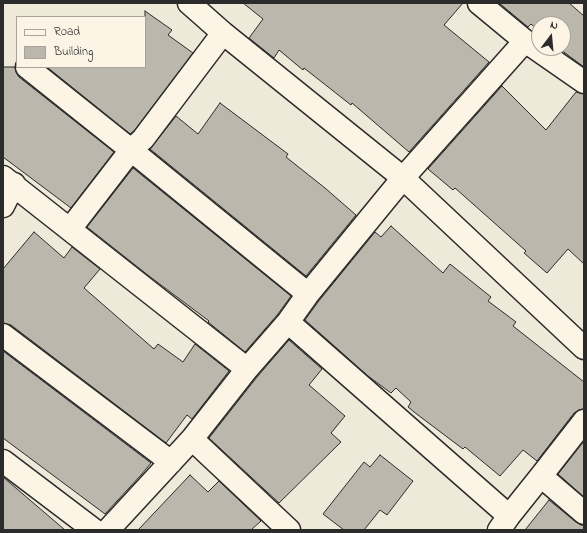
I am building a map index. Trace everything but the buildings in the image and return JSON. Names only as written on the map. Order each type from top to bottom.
[{"type":"street","points":[[189,3],[222,33],[403,178],[584,348]]},
{"type":"street","points":[[479,3],[525,41],[582,77]]},
{"type":"street","points":[[70,229],[132,150],[143,139],[222,33]]},
{"type":"street","points":[[108,530],[192,439],[247,369],[288,322],[308,294],[403,178],[525,41]]},
{"type":"street","points":[[28,68],[132,150],[308,294]]},
{"type":"street","points":[[3,206],[8,181],[247,369]]},
{"type":"street","points":[[288,322],[504,523],[584,421]]},
{"type":"street","points":[[3,335],[171,462]]},
{"type":"street","points":[[192,439],[288,530]]},
{"type":"street","points":[[3,461],[94,530]]},
{"type":"street","points":[[541,476],[584,513]]}]
